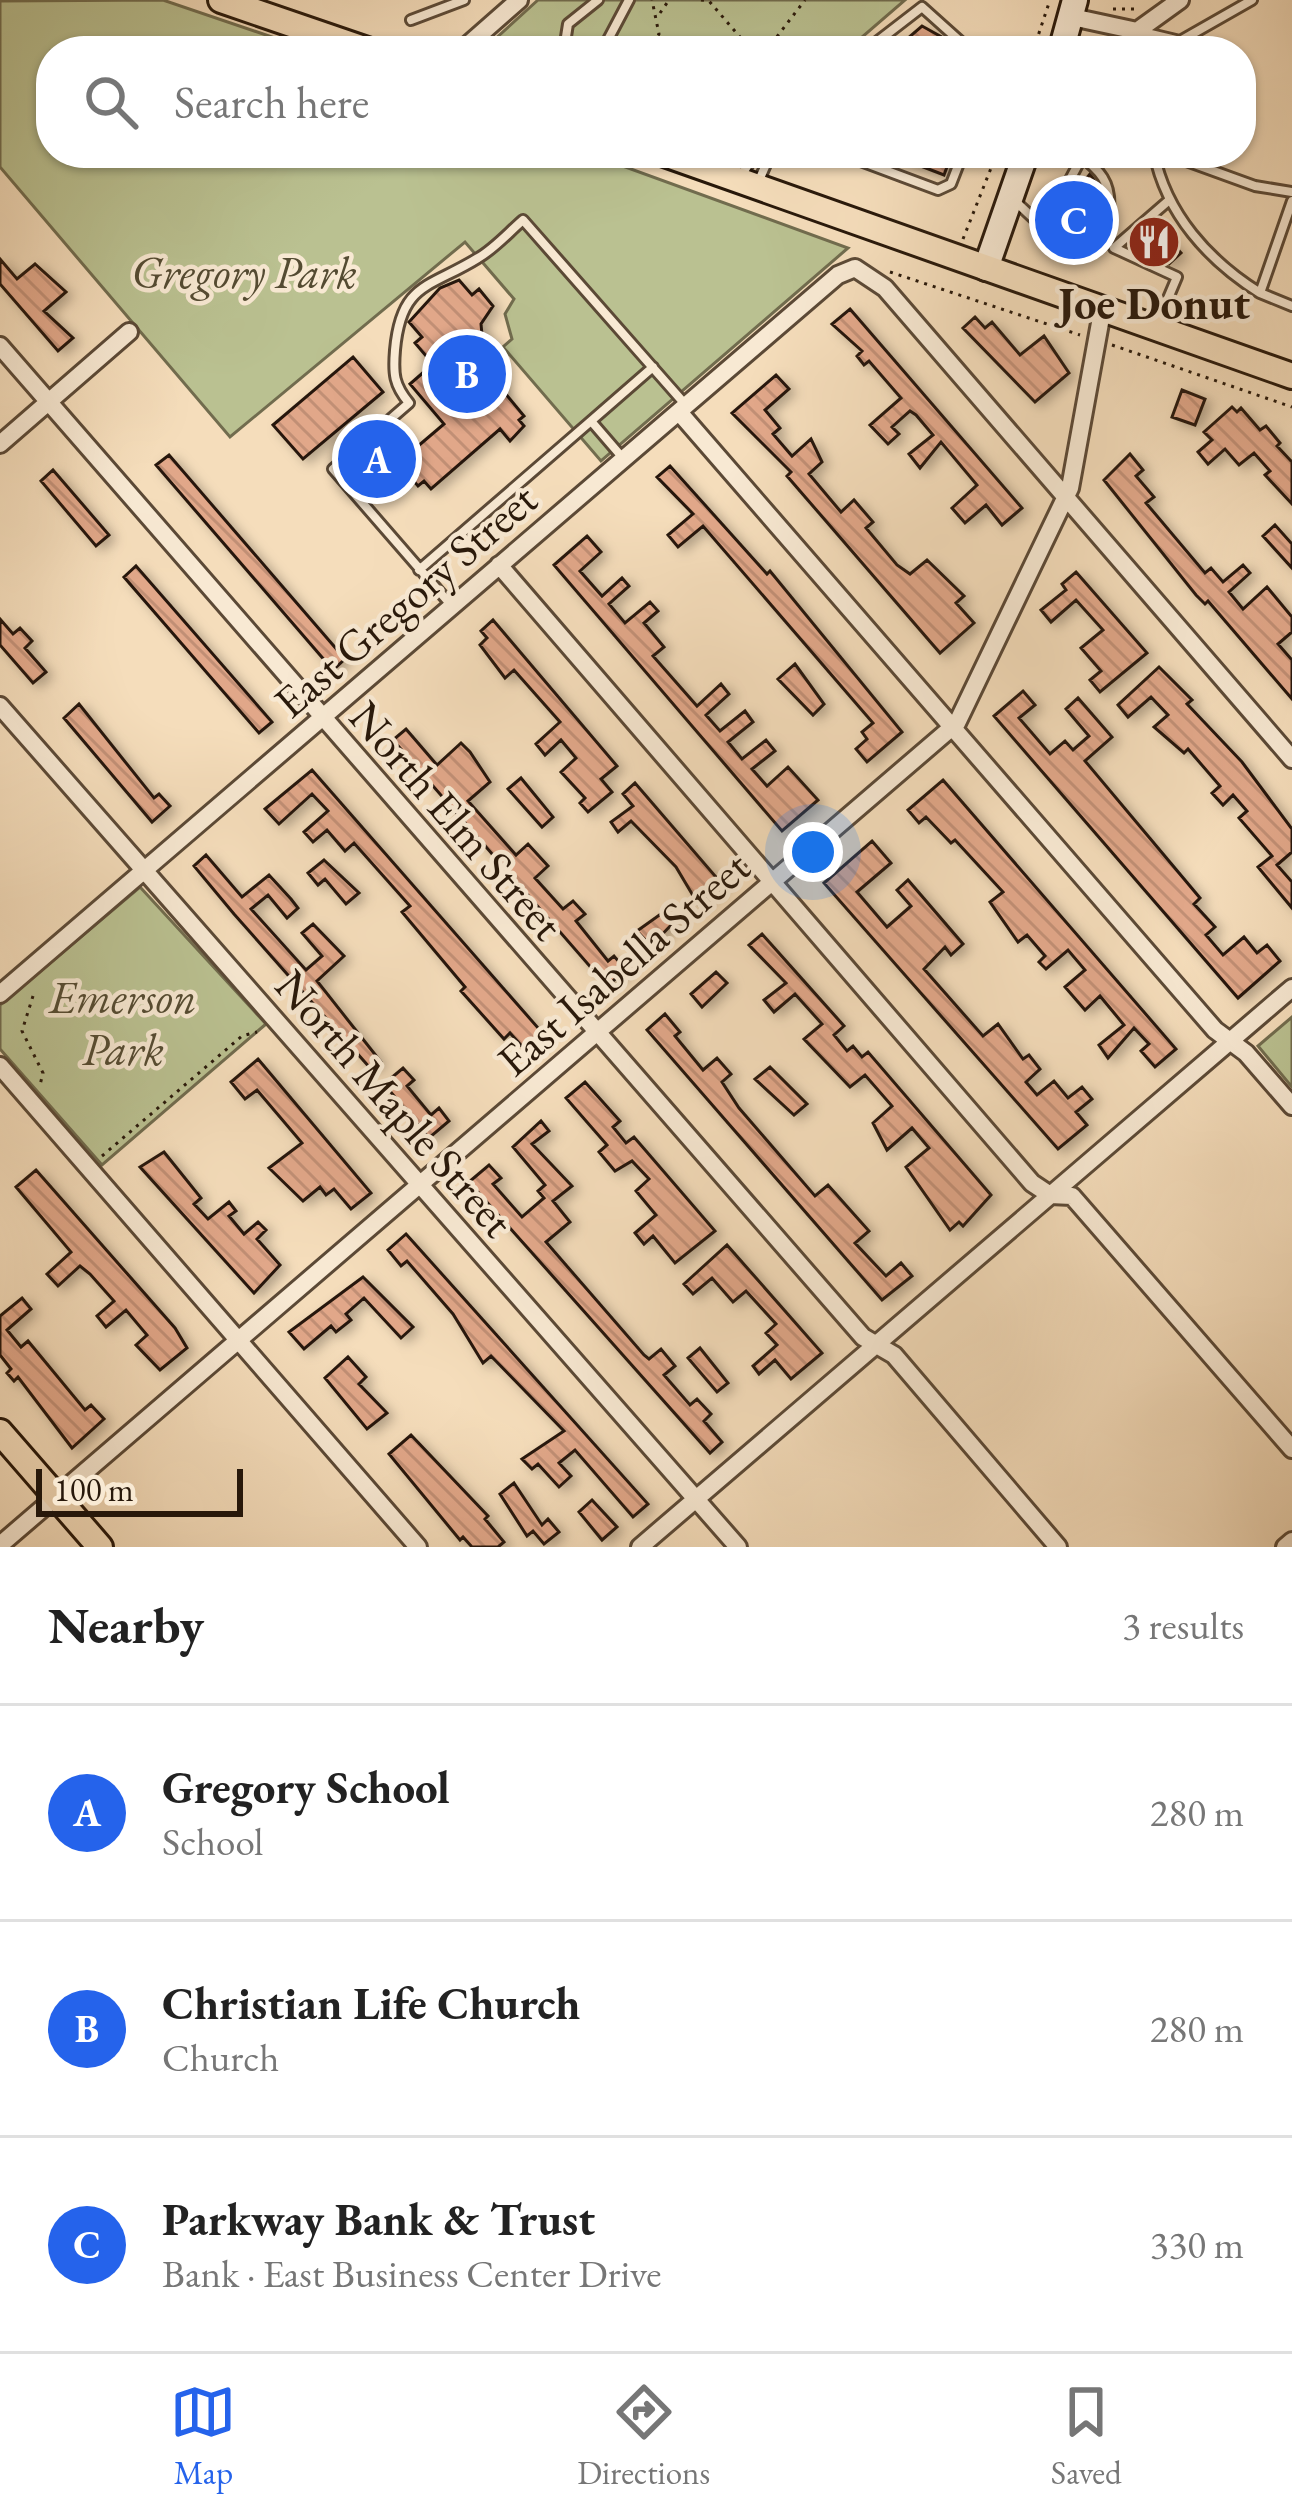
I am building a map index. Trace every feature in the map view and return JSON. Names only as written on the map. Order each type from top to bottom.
[{"type":"main road","points":[[221,0],[326,36]]},
{"type":"main road","points":[[704,168],[1292,376]]},
{"type":"main road","points":[[0,1432],[100,1547]]},
{"type":"street","points":[[478,36],[519,0]]},
{"type":"street","points":[[1063,36],[1068,5],[1137,31],[1180,0]]},
{"type":"street","points":[[986,268],[1020,168]]},
{"type":"street","points":[[867,273],[1292,759]]},
{"type":"street","name":"East Gregory Street","points":[[0,994],[838,275],[867,273]]},
{"type":"street","name":"East Isabella Street","points":[[0,1545],[952,728],[1066,497],[1102,312]]},
{"type":"street","points":[[0,444],[129,332]]},
{"type":"street","name":"North Elm Street","points":[[0,346],[597,1033],[873,1346],[894,1355],[1058,1547]]},
{"type":"street","points":[[683,409],[952,728],[1292,1106]]},
{"type":"street","points":[[499,565],[1032,1183],[1051,1195],[1072,1196],[1292,1449]]},
{"type":"street","name":"North Maple Street","points":[[0,706],[738,1547]]},
{"type":"street","points":[[640,1547],[1292,988]]},
{"type":"street","points":[[0,1066],[418,1547]]},
{"type":"street","points":[[1285,1547],[1292,1540]]},
{"type":"lane","points":[[411,20],[464,0]]},
{"type":"lane","points":[[490,0],[502,15]]},
{"type":"lane","points":[[567,36],[568,24],[598,0]]},
{"type":"lane","points":[[610,36],[629,0]]},
{"type":"lane","points":[[1196,36],[1252,0]]},
{"type":"lane","points":[[884,36],[922,7],[954,36]]},
{"type":"lane","points":[[1137,31],[1151,36]]},
{"type":"lane","points":[[747,183],[752,168]]},
{"type":"lane","points":[[747,183],[759,168]]},
{"type":"lane","points":[[879,168],[938,190],[951,184],[957,168]]},
{"type":"lane","points":[[1043,230],[1074,168]]},
{"type":"lane","points":[[1011,197],[1064,247],[1075,244],[1109,212],[1105,177],[1095,168]]},
{"type":"lane","points":[[1158,168],[1167,202],[1226,272],[1292,306]]},
{"type":"lane","points":[[1206,168],[1292,196],[1260,293]]},
{"type":"lane","points":[[1155,329],[1177,277],[1114,248],[1167,202]]},
{"type":"lane","points":[[452,607],[333,469],[409,403],[394,382],[395,344],[402,308],[419,290],[441,273],[478,258],[523,220],[683,409]]},
{"type":"lane","points":[[419,569],[653,368]]},
{"type":"lane","points":[[591,421],[624,459]]},
{"type":"path","points":[[652,0],[659,15],[658,36]]},
{"type":"path","points":[[659,15],[669,0]]},
{"type":"path","points":[[700,0],[710,1],[739,36]]},
{"type":"path","points":[[777,36],[805,0]]},
{"type":"path","points":[[1044,36],[1068,5],[1146,9]]},
{"type":"path","points":[[965,233],[991,168]]},
{"type":"path","points":[[867,273],[884,269],[1086,337]]},
{"type":"path","points":[[1108,344],[1292,406]]},
{"type":"path","points":[[33,996],[22,1031],[43,1073],[40,1084]]},
{"type":"path","points":[[102,1156],[235,1043],[257,1031]]},
{"type":"path","points":[[226,1041],[235,1043]]},
{"type":"green space","name":"Gregory Park","points":[[163,0],[269,36],[36,36],[36,168],[628,168],[848,248],[601,461],[503,347],[512,339],[505,314],[514,299],[465,242],[230,437],[0,167],[0,1]]},
{"type":"green space","points":[[538,0],[905,0],[863,36],[498,36]]},
{"type":"green space","name":"Emerson Park","points":[[140,887],[266,1024],[102,1165],[0,1049],[0,1005]]},
{"type":"green space","points":[[1292,1017],[1292,1087],[1258,1046]]},
{"type":"building","points":[[922,26],[940,36],[910,36]]},
{"type":"building","points":[[1090,174],[1096,183],[1076,205],[1083,225],[1068,229],[1062,220],[1074,207],[1068,201]]},
{"type":"building","name":"Joe Donut","points":[[1155,224],[1181,253],[1169,264],[1137,247],[1136,241]]},
{"type":"building","points":[[0,259],[17,279],[35,264],[66,292],[44,311],[73,338],[58,351],[0,284]]},
{"type":"building","points":[[459,280],[472,295],[479,289],[493,306],[481,324],[485,369],[524,416],[519,420],[524,426],[510,441],[500,429],[431,489],[424,481],[418,486],[405,471],[411,466],[404,458],[444,424],[410,384],[433,364],[415,343],[422,337],[409,322],[440,288]]},
{"type":"building","points":[[850,309],[1022,508],[1002,525],[986,505],[965,523],[952,508],[977,485],[941,442],[920,468],[909,454],[933,435],[916,415],[910,411],[892,427],[899,434],[888,444],[870,425],[901,398],[869,361],[864,365],[857,356],[862,351],[832,324]]},
{"type":"building","points":[[975,317],[985,328],[992,322],[1020,355],[1044,336],[1069,373],[1035,402],[963,328]]},
{"type":"building","points":[[353,357],[383,392],[303,459],[273,425]]},
{"type":"building","points":[[776,375],[789,389],[765,410],[780,428],[773,434],[792,456],[811,439],[822,462],[809,474],[841,512],[854,500],[873,522],[866,528],[897,565],[910,574],[927,560],[964,596],[956,603],[974,623],[940,653],[787,476],[791,472],[732,413]]},
{"type":"building","points":[[1182,390],[1205,399],[1195,425],[1172,417]]},
{"type":"building","points":[[1232,407],[1237,412],[1241,408],[1260,430],[1266,426],[1292,462],[1292,504],[1265,475],[1270,471],[1254,453],[1239,465],[1225,449],[1208,464],[1198,452],[1212,440],[1204,432]]},
{"type":"building","points":[[1130,454],[1143,470],[1136,476],[1154,497],[1146,503],[1205,573],[1211,568],[1223,582],[1243,565],[1250,573],[1229,592],[1243,609],[1267,587],[1292,617],[1292,632],[1278,644],[1292,660],[1292,699],[1208,601],[1205,604],[1196,595],[1104,480]]},
{"type":"building","points":[[169,455],[345,659],[333,670],[156,465]]},
{"type":"building","points":[[670,466],[767,574],[770,571],[902,732],[867,762],[856,749],[867,739],[862,732],[873,723],[703,526],[678,547],[668,535],[693,514],[657,477]]},
{"type":"building","points":[[53,470],[109,535],[96,546],[41,481]]},
{"type":"building","points":[[1275,525],[1292,544],[1292,568],[1263,536]]},
{"type":"building","points":[[587,536],[601,552],[580,571],[602,596],[622,578],[629,586],[609,604],[625,623],[650,602],[658,611],[644,623],[664,647],[653,656],[697,706],[721,684],[729,694],[706,715],[720,731],[745,711],[753,722],[728,742],[742,759],[766,740],[775,751],[752,769],[767,786],[788,767],[818,800],[782,831],[554,565]]},
{"type":"building","points":[[136,566],[272,722],[259,733],[124,577]]},
{"type":"building","points":[[1076,572],[1147,653],[1100,692],[1090,680],[1101,671],[1081,648],[1103,630],[1076,600],[1051,622],[1041,610],[1066,590],[1062,584]]},
{"type":"building","points":[[0,619],[13,634],[20,628],[32,641],[25,648],[46,672],[33,683],[0,645]]},
{"type":"building","points":[[493,620],[617,766],[601,779],[612,792],[588,812],[580,803],[585,798],[561,772],[576,758],[561,740],[545,755],[536,744],[560,722],[514,670],[505,678],[480,645],[487,638],[481,631]]},
{"type":"building","points":[[795,664],[824,704],[813,715],[778,679]]},
{"type":"building","points":[[1159,667],[1192,700],[1187,704],[1242,762],[1292,829],[1292,852],[1277,865],[1292,882],[1292,908],[1258,867],[1272,856],[1239,818],[1247,811],[1233,795],[1223,805],[1212,793],[1220,786],[1188,749],[1184,753],[1154,727],[1168,715],[1151,697],[1128,717],[1118,705]]},
{"type":"building","points":[[1023,691],[1035,705],[1019,718],[1050,754],[1065,741],[1073,750],[1089,736],[1066,709],[1078,698],[1112,737],[1085,761],[1200,898],[1194,904],[1215,927],[1206,935],[1223,955],[1244,937],[1257,953],[1267,945],[1280,961],[1238,998],[994,716]]},
{"type":"building","points":[[79,704],[154,798],[159,794],[170,806],[152,822],[64,718]]},
{"type":"building","points":[[406,729],[437,765],[461,743],[470,752],[490,782],[468,801],[516,855],[528,844],[548,866],[535,878],[563,909],[573,901],[585,914],[576,921],[608,961],[614,956],[626,970],[607,986],[393,740]]},
{"type":"building","points":[[312,770],[546,1037],[528,1053],[510,1033],[504,1039],[461,991],[465,987],[402,912],[410,906],[354,843],[345,851],[327,830],[313,842],[304,832],[328,811],[312,794],[279,824],[265,809]]},
{"type":"building","points":[[521,778],[553,817],[542,827],[508,789]]},
{"type":"building","points":[[943,780],[1176,1049],[1155,1067],[1141,1051],[1149,1044],[1134,1028],[1108,1058],[1099,1045],[1124,1025],[1100,996],[1085,1010],[1065,987],[1085,970],[1068,950],[1046,969],[1039,962],[1045,956],[1027,935],[1018,942],[990,902],[1003,892],[955,840],[951,843],[926,817],[919,823],[908,810]]},
{"type":"building","points":[[635,783],[722,884],[698,904],[676,867],[631,821],[618,832],[611,822],[633,806],[623,794]]},
{"type":"building","points":[[872,841],[891,863],[857,892],[887,927],[911,906],[897,890],[908,880],[963,944],[951,955],[945,947],[924,969],[983,1036],[998,1024],[1023,1059],[1029,1055],[1040,1069],[1026,1082],[1037,1095],[1054,1081],[1068,1098],[1082,1087],[1092,1099],[1076,1112],[1087,1125],[1058,1149],[824,883]]},
{"type":"building","points":[[206,855],[242,897],[269,875],[291,899],[298,908],[287,918],[268,895],[251,909],[306,970],[322,956],[302,933],[313,924],[344,956],[317,981],[381,1062],[371,1069],[234,914],[194,866]]},
{"type":"building","points":[[324,860],[359,893],[346,904],[325,879],[318,885],[308,873]]},
{"type":"building","points":[[665,911],[674,922],[651,946],[637,931]]},
{"type":"building","points":[[762,934],[844,1026],[834,1035],[847,1051],[853,1046],[862,1057],[868,1052],[991,1195],[963,1226],[959,1222],[950,1230],[906,1167],[929,1148],[912,1128],[887,1150],[873,1123],[892,1106],[865,1075],[850,1087],[804,1039],[822,1024],[795,994],[774,1012],[764,1000],[786,983],[749,945]]},
{"type":"building","points":[[716,972],[727,983],[702,1007],[691,994]]},
{"type":"building","points":[[665,1014],[680,1032],[675,1036],[703,1070],[717,1058],[731,1074],[722,1082],[739,1108],[815,1196],[828,1185],[869,1231],[855,1243],[886,1276],[901,1263],[912,1276],[882,1300],[647,1030]]},
{"type":"building","points":[[258,1059],[371,1193],[351,1209],[334,1189],[326,1195],[320,1187],[303,1201],[269,1168],[302,1143],[257,1090],[245,1099],[231,1082]]},
{"type":"building","points":[[770,1067],[807,1104],[794,1115],[755,1079]]},
{"type":"building","points":[[403,1068],[414,1080],[407,1086],[431,1115],[439,1108],[449,1121],[429,1138],[384,1084]]},
{"type":"building","points":[[585,1082],[620,1121],[613,1127],[626,1143],[634,1137],[715,1231],[675,1263],[653,1236],[644,1244],[635,1233],[656,1215],[636,1191],[649,1179],[632,1161],[615,1171],[599,1152],[607,1145],[566,1098]]},
{"type":"building","points":[[541,1121],[549,1131],[532,1144],[572,1186],[553,1201],[570,1222],[546,1242],[644,1355],[649,1359],[661,1349],[675,1366],[664,1375],[690,1405],[697,1399],[711,1414],[704,1421],[722,1442],[710,1453],[469,1182],[489,1165],[501,1178],[493,1184],[522,1217],[544,1198],[538,1191],[545,1185],[513,1147]]},
{"type":"building","points":[[164,1152],[201,1198],[194,1204],[208,1219],[229,1202],[236,1211],[229,1216],[244,1234],[258,1222],[266,1230],[257,1239],[280,1265],[254,1293],[140,1167]]},
{"type":"building","points":[[36,1170],[175,1328],[187,1348],[160,1370],[136,1345],[147,1335],[126,1310],[106,1327],[97,1316],[114,1301],[90,1274],[80,1266],[58,1286],[47,1274],[71,1252],[16,1187]]},
{"type":"building","points":[[406,1234],[648,1504],[633,1517],[575,1450],[559,1463],[571,1476],[559,1487],[538,1464],[532,1469],[522,1459],[564,1431],[491,1356],[483,1363],[453,1314],[407,1261],[401,1266],[388,1250]]},
{"type":"building","points":[[727,1245],[822,1353],[791,1379],[775,1360],[759,1374],[753,1366],[777,1345],[766,1333],[776,1324],[746,1291],[733,1302],[712,1278],[693,1294],[684,1284]]},
{"type":"building","points":[[363,1277],[413,1327],[401,1338],[364,1298],[346,1314],[351,1320],[336,1332],[331,1326],[304,1349],[289,1332]]},
{"type":"building","points":[[22,1298],[31,1309],[7,1330],[21,1347],[28,1341],[85,1410],[91,1405],[104,1419],[72,1448],[18,1377],[14,1381],[7,1373],[11,1369],[0,1355],[0,1316]]},
{"type":"building","points":[[700,1348],[728,1383],[717,1392],[688,1358]]},
{"type":"building","points":[[348,1357],[366,1377],[359,1384],[387,1413],[367,1429],[325,1378]]},
{"type":"building","points":[[411,1435],[488,1516],[485,1519],[504,1542],[498,1547],[472,1547],[463,1537],[460,1540],[389,1454]]},
{"type":"building","points":[[514,1483],[542,1525],[548,1519],[559,1532],[544,1544],[533,1531],[527,1536],[500,1494]]},
{"type":"building","points":[[592,1500],[617,1527],[602,1540],[579,1512]]},
{"type":"place","name":"Parkway Bank & Trust","points":[[1074,220]]},
{"type":"place","name":"Joe Donut","points":[[1154,242]]},
{"type":"place","name":"Christian Life Church","points":[[467,374]]},
{"type":"place","name":"Gregory School","points":[[377,459]]}]
